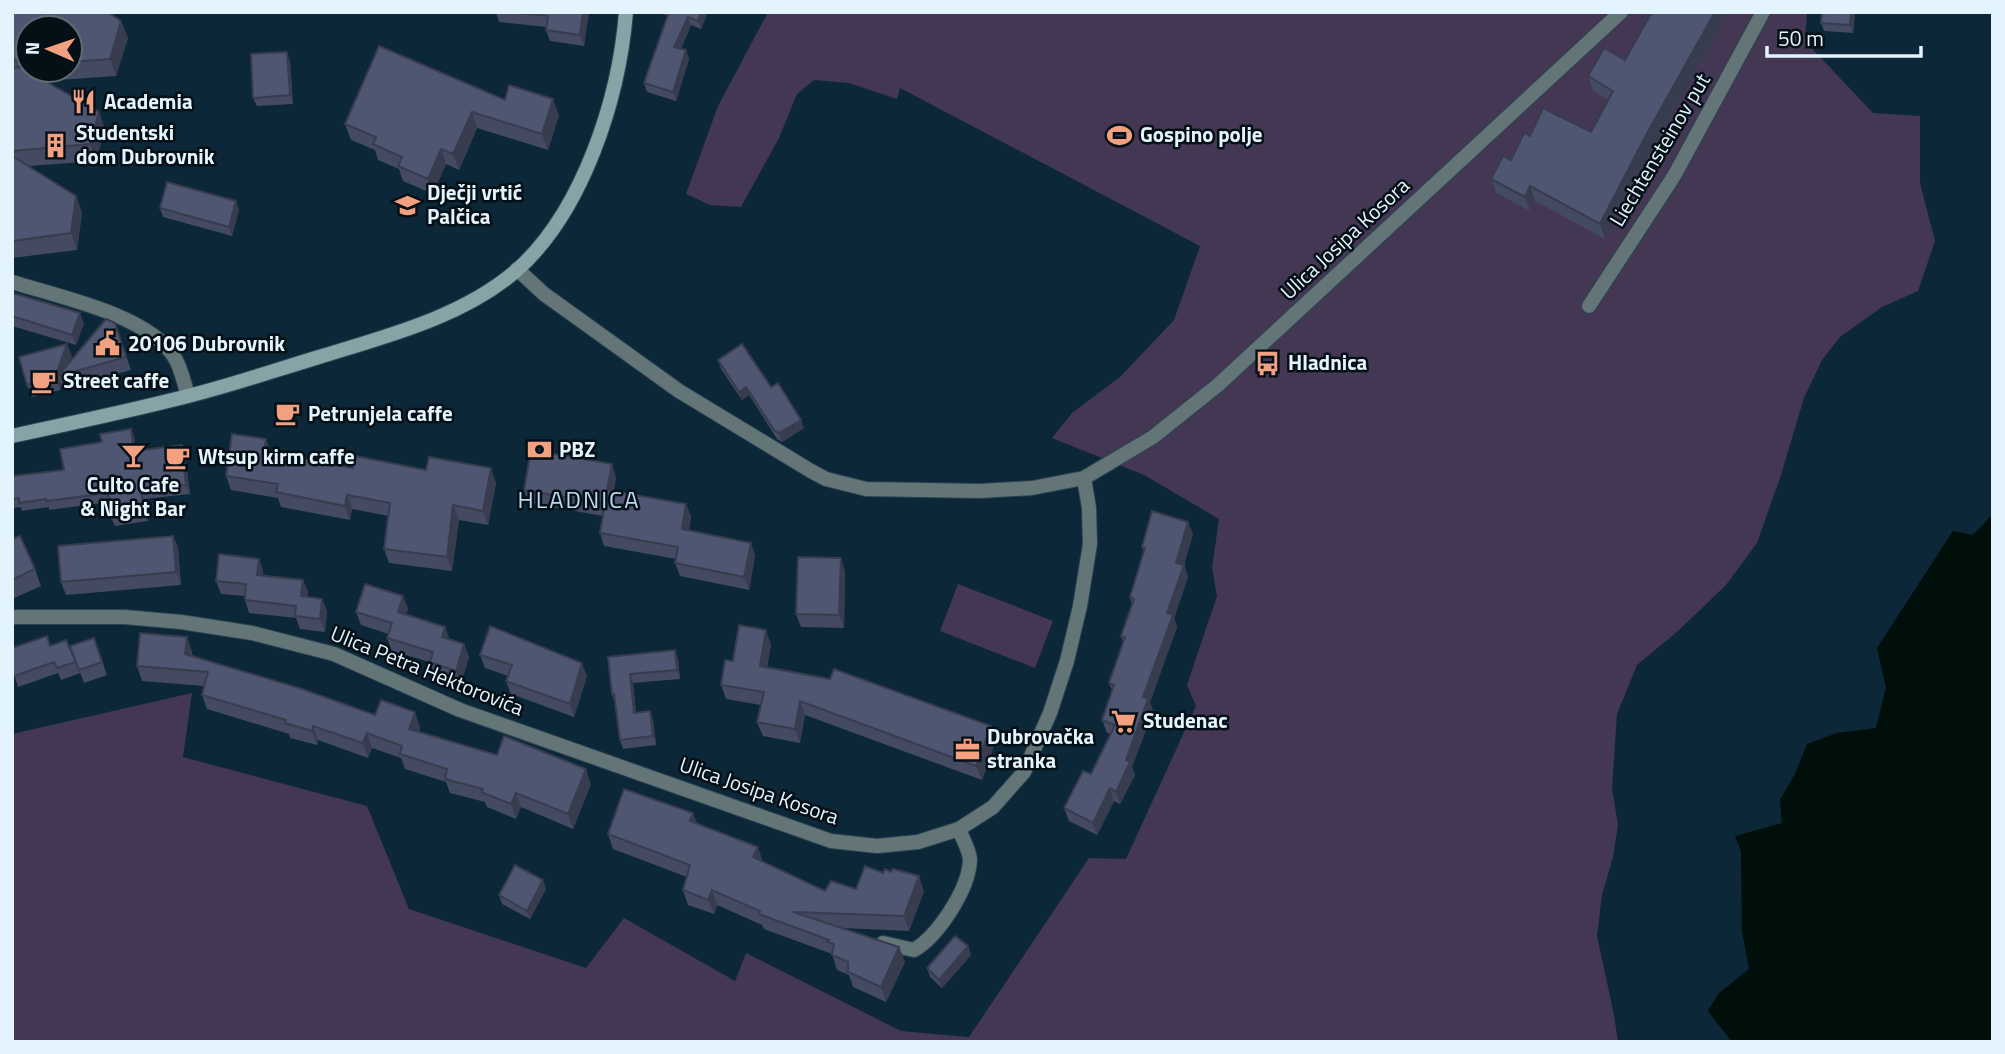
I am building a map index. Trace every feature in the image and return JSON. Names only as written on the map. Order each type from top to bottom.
[{"type":"main road","points":[[12,436],[188,396],[414,327],[481,295],[517,270],[541,244],[562,215],[591,155],[610,100],[626,12]]},
{"type":"street","name":"Ulica Josipa Kosora","points":[[517,270],[544,294],[679,391],[826,479],[866,489],[934,492],[1032,488],[1084,478],[1153,437],[1218,385],[1621,12]]},
{"type":"street","name":"Liechtensteinov put","points":[[1589,306],[1674,176],[1763,12]]},
{"type":"street","points":[[12,282],[124,318],[155,335],[174,356],[188,396]]},
{"type":"street","name":"Ulica Josipa Kosora","points":[[615,763],[831,841],[877,846],[918,842],[959,830],[993,807],[1024,772],[1050,713],[1070,650],[1088,565],[1089,508],[1084,478]]},
{"type":"street","name":"Ulica Petra Hektorovića","points":[[12,617],[125,617],[252,633],[334,654],[460,710],[615,763]]},
{"type":"street","points":[[882,943],[914,950],[925,944],[946,917],[962,889],[970,859],[959,830]]},
{"type":"shaded area","points":[[768,12],[1807,12],[1805,41],[1873,113],[1920,116],[1920,183],[1935,241],[1918,291],[1882,307],[1840,337],[1822,360],[1804,398],[1757,543],[1726,585],[1678,631],[1637,665],[1617,714],[1612,788],[1618,825],[1613,857],[1602,895],[1597,936],[1618,1042],[12,1042],[12,734],[192,693],[183,757],[367,806],[409,909],[586,968],[624,918],[735,981],[746,953],[901,1031],[969,1037],[1089,858],[1126,859],[1196,706],[1187,685],[1217,596],[1212,568],[1219,519],[1144,475],[1052,438],[1072,413],[1121,376],[1174,320],[1200,246],[900,88],[897,99],[849,83],[814,80],[797,94],[779,138],[741,207],[710,205],[686,194],[718,106]]},
{"type":"shaded area","points":[[1993,514],[1993,1042],[1732,1042],[1708,1011],[1718,994],[1749,969],[1742,931],[1741,851],[1735,836],[1782,823],[1780,800],[1795,774],[1807,744],[1837,733],[1876,728],[1886,688],[1877,648],[1953,531],[1973,535]]},
{"type":"shaded area","points":[[958,584],[1053,621],[1035,668],[940,631]]},
{"type":"building","points":[[12,12],[108,12],[121,21],[110,59],[84,61],[84,14],[14,14],[14,59]]},
{"type":"building","points":[[508,12],[583,12],[580,35],[546,30],[548,16]]},
{"type":"building","points":[[669,12],[701,12],[698,21],[688,17],[674,47],[686,50],[673,92],[644,83]]},
{"type":"building","points":[[1652,12],[1715,12],[1600,224],[1530,186],[1525,197],[1491,179],[1503,156],[1511,160],[1524,133],[1530,136],[1543,108],[1591,132],[1613,91],[1588,76],[1604,48],[1625,60]]},
{"type":"building","points":[[1822,12],[1851,12],[1850,25],[1821,23]]},
{"type":"building","points":[[379,46],[505,100],[509,85],[553,99],[542,134],[472,112],[453,154],[441,149],[428,179],[398,166],[402,157],[373,144],[376,137],[345,124]]},
{"type":"building","points":[[287,52],[290,95],[253,98],[251,54]]},
{"type":"building","points":[[12,68],[14,84],[50,84],[99,112],[90,144],[12,151]]},
{"type":"building","points":[[12,156],[76,196],[71,233],[12,241]]},
{"type":"building","points":[[167,182],[236,201],[229,227],[160,208]]},
{"type":"building","points":[[13,293],[80,313],[72,335],[12,316]]},
{"type":"building","points":[[106,319],[115,323],[126,357],[58,376]]},
{"type":"building","points":[[67,344],[55,377],[27,385],[19,357]]},
{"type":"building","points":[[742,344],[771,387],[778,383],[801,420],[779,433],[774,430],[746,387],[739,392],[718,360]]},
{"type":"building","points":[[131,429],[134,451],[182,445],[186,485],[141,491],[145,512],[111,518],[108,493],[19,503],[19,498],[12,499],[12,476],[64,470],[60,449],[102,442],[100,434]]},
{"type":"building","points":[[232,434],[266,439],[264,451],[353,468],[355,456],[426,470],[429,457],[491,468],[483,511],[453,505],[447,557],[384,549],[390,503],[347,495],[345,506],[276,492],[278,484],[226,476]]},
{"type":"building","points":[[531,450],[612,464],[607,490],[686,504],[682,529],[751,543],[744,577],[675,563],[678,547],[600,533],[605,504],[524,490]]},
{"type":"building","points":[[1152,511],[1188,522],[1176,563],[1184,565],[1167,613],[1173,615],[1143,697],[1148,699],[1126,760],[1130,762],[1116,792],[1110,788],[1093,823],[1064,808],[1083,771],[1091,774],[1115,725],[1102,720],[1114,685],[1109,683],[1125,637],[1121,636],[1134,599],[1130,597],[1145,548],[1142,547]]},
{"type":"building","points":[[20,536],[35,569],[12,580],[12,539]]},
{"type":"building","points":[[173,536],[176,572],[61,582],[58,546]]},
{"type":"building","points":[[219,554],[259,559],[257,575],[303,580],[301,596],[322,599],[320,619],[295,616],[296,606],[245,600],[246,584],[216,581]]},
{"type":"building","points":[[798,557],[841,558],[839,615],[796,614]]},
{"type":"building","points":[[365,584],[403,596],[398,612],[445,627],[442,637],[464,644],[456,671],[430,662],[433,652],[387,638],[392,623],[356,612]]},
{"type":"building","points":[[739,625],[766,630],[760,666],[830,679],[834,669],[991,726],[976,766],[800,701],[795,729],[757,722],[764,692],[721,685],[725,660],[733,661]]},
{"type":"building","points":[[490,626],[582,663],[570,704],[506,681],[512,665],[480,655]]},
{"type":"building","points":[[140,633],[187,637],[185,654],[299,688],[375,715],[381,700],[415,712],[409,729],[497,755],[504,736],[586,769],[568,814],[516,793],[511,804],[481,792],[483,789],[445,779],[447,769],[400,754],[402,746],[367,733],[363,743],[313,726],[312,731],[285,723],[286,720],[202,695],[208,672],[137,666]]},
{"type":"building","points":[[47,636],[50,646],[66,640],[76,662],[57,668],[54,662],[14,676],[12,648]]},
{"type":"building","points":[[94,638],[102,662],[79,670],[70,646]]},
{"type":"building","points":[[675,650],[677,670],[630,674],[634,713],[650,711],[653,736],[620,740],[608,657]]},
{"type":"building","points":[[624,789],[693,813],[690,821],[758,847],[753,857],[825,891],[831,881],[856,889],[865,866],[883,873],[885,869],[891,872],[893,869],[919,876],[904,916],[793,912],[899,947],[881,987],[848,972],[848,962],[832,955],[834,944],[827,942],[829,940],[759,914],[760,911],[712,890],[708,900],[683,890],[690,865],[608,834]]},
{"type":"building","points":[[515,865],[543,880],[527,911],[499,895]]},
{"type":"building","points":[[955,936],[968,946],[939,980],[927,968]]},
{"type":"place","name":"Academia","points":[[84,102]]},
{"type":"place","name":"Gospino polje","points":[[1120,135]]},
{"type":"place","name":"Studentski dom Dubrovnik","points":[[56,145]]},
{"type":"place","name":"Dječji vrtić Palčica","points":[[407,205]]},
{"type":"place","name":"20106 Dubrovnik","points":[[108,344]]},
{"type":"place","name":"Hladnica","points":[[1268,363]]},
{"type":"place","name":"Street caffe","points":[[43,381]]},
{"type":"place","name":"Petrunjela caffe","points":[[288,414]]},
{"type":"place","name":"PBZ","points":[[539,450]]},
{"type":"place","name":"Culto Cafe & Night Bar","points":[[133,456]]},
{"type":"place","name":"Wtsup kirm caffe","points":[[178,457]]},
{"type":"place","name":"Studenac","points":[[1123,721]]},
{"type":"place","name":"Dubrovačka stranka","points":[[967,749]]},
{"type":"district","name":"HLADNICA","points":[[579,500]]}]
